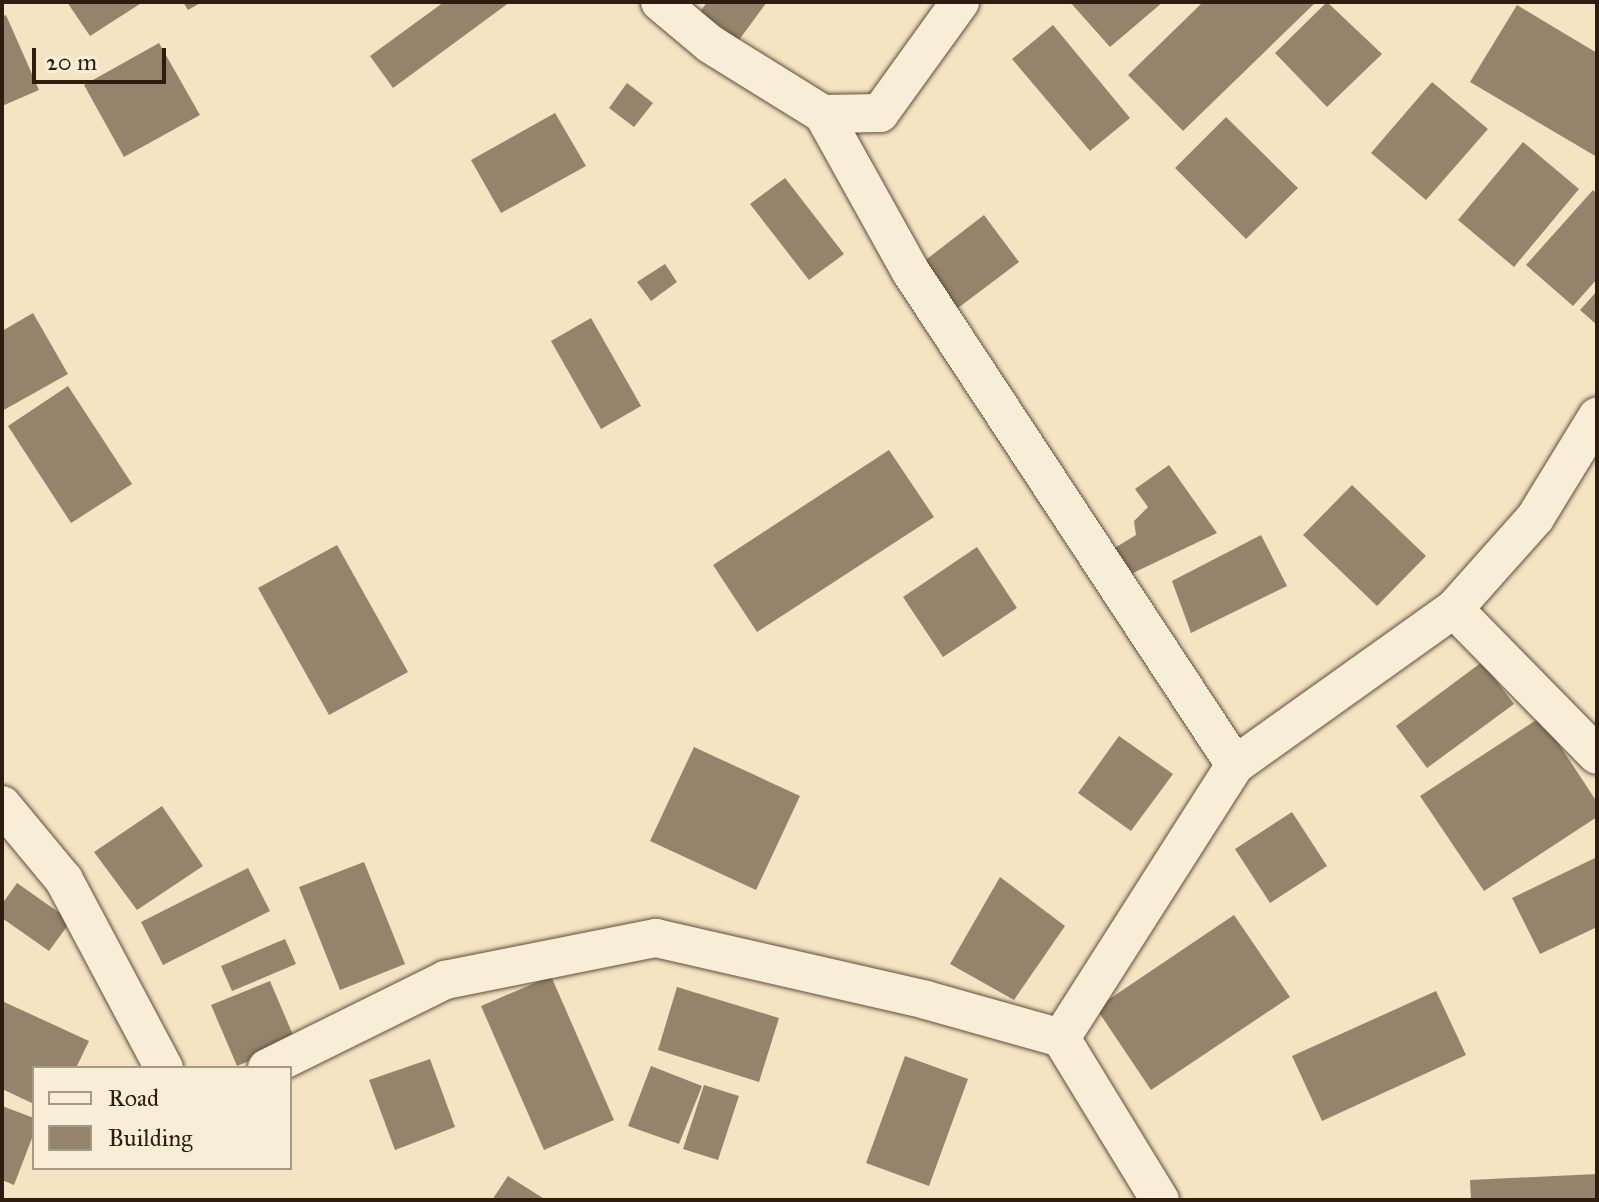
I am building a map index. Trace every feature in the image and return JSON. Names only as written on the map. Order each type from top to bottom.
[{"type":"street","points":[[660,2],[710,44],[823,114],[911,272],[1235,765]]},
{"type":"street","points":[[823,114],[880,113],[960,2]]},
{"type":"street","points":[[1061,1038],[1235,765],[1454,609],[1535,518],[1597,417]]},
{"type":"street","points":[[1454,609],[1597,755]]},
{"type":"street","points":[[2,805],[64,880],[163,1066]]},
{"type":"street","points":[[271,1066],[445,980],[656,938],[926,1000],[1061,1038],[1160,1200]]},
{"type":"building","points":[[67,2],[143,2],[90,36]]},
{"type":"building","points":[[183,2],[202,2],[188,10]]},
{"type":"building","points":[[444,2],[510,2],[393,88],[370,56]]},
{"type":"building","points":[[707,2],[767,2],[739,40],[700,12]]},
{"type":"building","points":[[1070,2],[1163,2],[1110,47]]},
{"type":"building","points":[[1203,2],[1316,2],[1183,131],[1128,75]]},
{"type":"building","points":[[1327,2],[1382,54],[1327,107],[1275,53]]},
{"type":"building","points":[[1517,5],[1597,53],[1597,157],[1470,82]]},
{"type":"building","points":[[6,15],[39,90],[2,106],[2,17]]},
{"type":"building","points":[[1053,25],[1130,118],[1090,151],[1012,59]]},
{"type":"building","points":[[159,43],[200,115],[124,157],[84,85]]},
{"type":"building","points":[[1432,82],[1488,129],[1426,200],[1371,153]]},
{"type":"building","points":[[627,83],[653,103],[634,127],[609,108]]},
{"type":"building","points":[[555,113],[586,166],[501,213],[471,160]]},
{"type":"building","points":[[1226,117],[1298,188],[1246,239],[1175,168]]},
{"type":"building","points":[[1523,142],[1579,189],[1514,267],[1458,220]]},
{"type":"building","points":[[785,178],[844,254],[809,280],[750,204]]},
{"type":"building","points":[[1593,190],[1597,194],[1597,279],[1573,306],[1526,265]]},
{"type":"building","points":[[984,215],[1019,262],[958,308],[923,262]]},
{"type":"building","points":[[665,264],[677,282],[651,301],[637,282]]},
{"type":"building","points":[[1597,291],[1597,325],[1580,310]]},
{"type":"building","points":[[33,313],[68,374],[2,411],[2,331]]},
{"type":"building","points":[[591,318],[641,406],[601,429],[551,341]]},
{"type":"building","points":[[68,386],[132,484],[71,523],[8,426]]},
{"type":"building","points":[[889,450],[934,517],[757,632],[713,565]]},
{"type":"building","points":[[1169,465],[1217,533],[1131,574],[1113,549],[1136,535],[1134,521],[1148,507],[1135,489]]},
{"type":"building","points":[[1352,485],[1426,556],[1377,606],[1303,535]]},
{"type":"building","points":[[1261,535],[1287,586],[1191,633],[1172,581]]},
{"type":"building","points":[[337,545],[408,672],[329,715],[258,588]]},
{"type":"building","points":[[977,547],[1017,608],[943,657],[903,597]]},
{"type":"building","points":[[1482,662],[1514,704],[1427,768],[1396,726]]},
{"type":"building","points":[[1541,717],[1597,802],[1597,817],[1484,891],[1420,796]]},
{"type":"building","points":[[1119,736],[1173,774],[1131,831],[1078,793]]},
{"type":"building","points":[[694,747],[800,796],[756,890],[650,841]]},
{"type":"building","points":[[162,806],[203,866],[137,910],[94,852]]},
{"type":"building","points":[[1292,812],[1327,866],[1270,903],[1235,849]]},
{"type":"building","points":[[1597,857],[1597,927],[1540,954],[1512,898]]},
{"type":"building","points":[[364,862],[405,964],[340,990],[299,887]]},
{"type":"building","points":[[248,868],[270,911],[163,965],[141,922]]},
{"type":"building","points":[[1000,877],[1065,926],[1014,1000],[950,964]]},
{"type":"building","points":[[17,883],[71,921],[49,951],[2,918],[2,904]]},
{"type":"building","points":[[1234,915],[1290,997],[1151,1090],[1096,1008]]},
{"type":"building","points":[[285,939],[296,964],[232,991],[221,966]]},
{"type":"building","points":[[551,976],[614,1120],[544,1150],[481,1006]]},
{"type":"building","points":[[270,981],[296,1042],[237,1066],[211,1005]]},
{"type":"building","points":[[677,987],[779,1018],[759,1082],[658,1050]]},
{"type":"building","points":[[1436,991],[1466,1055],[1322,1121],[1292,1056]]},
{"type":"building","points":[[2,1001],[89,1041],[77,1066],[32,1066],[32,1103],[2,1089]]},
{"type":"building","points":[[905,1056],[968,1079],[929,1186],[866,1163]]},
{"type":"building","points":[[430,1059],[455,1127],[395,1150],[369,1080]]},
{"type":"building","points":[[651,1066],[702,1086],[679,1144],[628,1126]]},
{"type":"building","points":[[704,1085],[739,1096],[718,1160],[683,1149]]},
{"type":"building","points":[[2,1106],[32,1117],[32,1138],[14,1185],[2,1180]]},
{"type":"building","points":[[1597,1174],[1597,1200],[1471,1200],[1470,1180]]},
{"type":"building","points":[[508,1176],[546,1200],[492,1200]]}]
